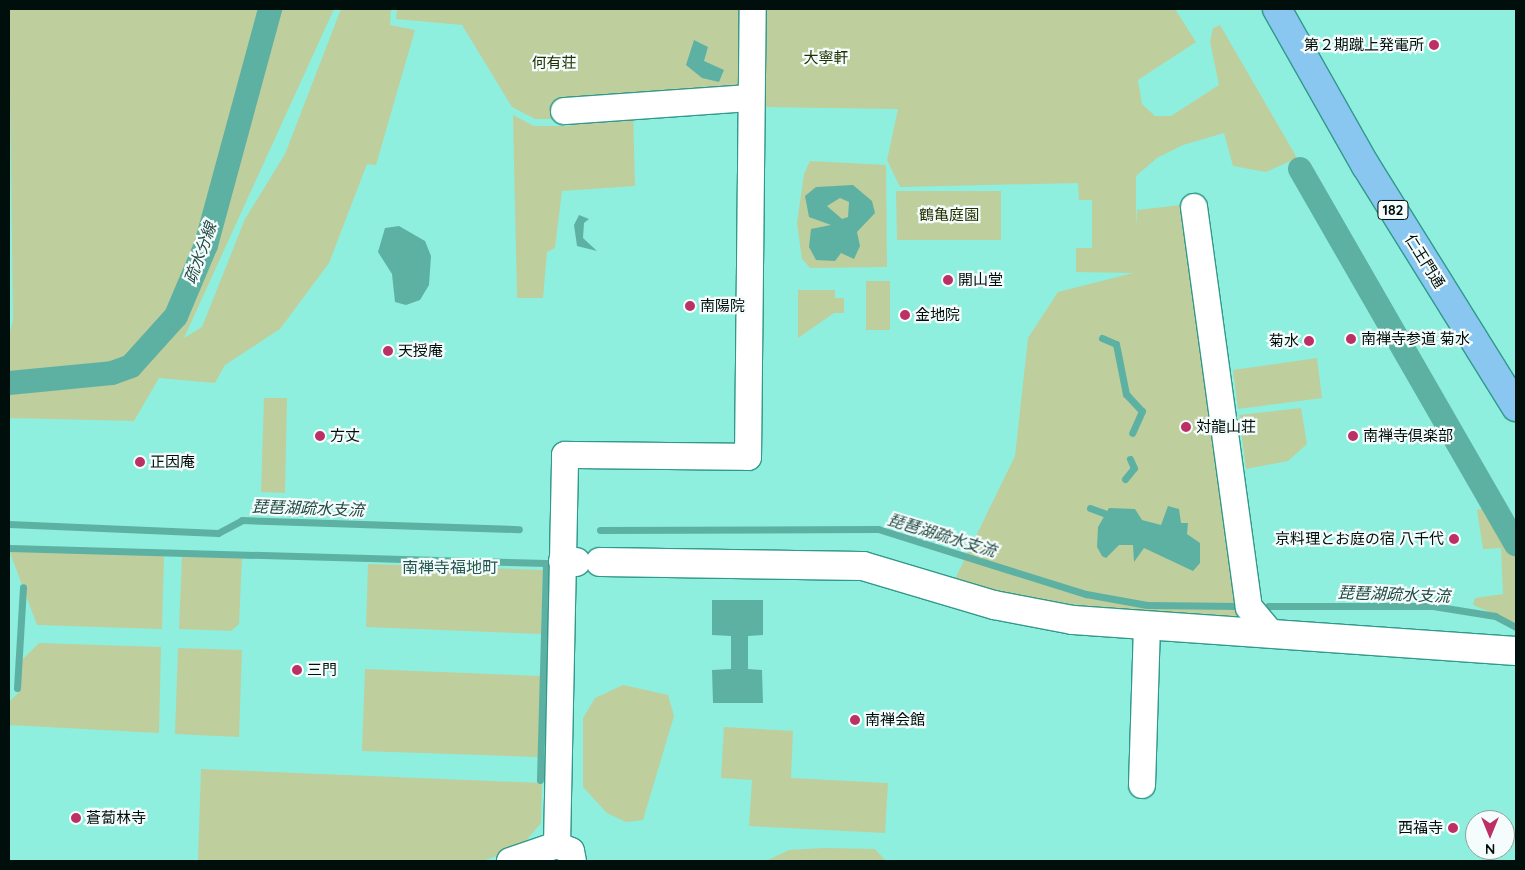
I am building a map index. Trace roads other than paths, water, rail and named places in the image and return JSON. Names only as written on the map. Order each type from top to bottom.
[{"type":"main road","name":"仁王門通","points":[[1277,9],[1366,166],[1516,406]]},
{"type":"street","points":[[510,861],[565,853],[580,562],[565,455],[748,457],[753,9]]},
{"type":"street","points":[[564,111],[751,98]]},
{"type":"street","points":[[1194,207],[1249,607],[1272,634]]},
{"type":"street","points":[[580,562],[863,566],[1034,614],[1147,625],[1516,651]]},
{"type":"street","points":[[1142,785],[1147,625]]},
{"type":"water","points":[[694,40],[708,47],[704,61],[724,70],[719,82],[702,78],[686,65]]},
{"type":"water","points":[[853,185],[872,201],[875,213],[857,232],[860,246],[854,259],[841,253],[835,261],[816,260],[809,247],[811,229],[831,225],[809,217],[805,196],[816,187]],"holes":[[[840,198],[849,202],[848,217],[842,219],[827,206]]]},
{"type":"water","points":[[579,215],[589,219],[584,223],[583,238],[597,251],[577,246],[574,225]]},
{"type":"water","points":[[399,226],[425,241],[431,256],[429,285],[420,300],[406,305],[395,302],[392,274],[378,252],[385,228]]},
{"type":"water","points":[[1168,506],[1179,509],[1181,523],[1188,523],[1187,534],[1200,543],[1200,563],[1193,571],[1144,548],[1134,562],[1133,545],[1119,545],[1106,558],[1102,556],[1097,547],[1098,527],[1109,508],[1135,509],[1142,520],[1161,525]]},
{"type":"water","points":[[712,600],[763,600],[763,635],[748,636],[748,669],[762,670],[763,703],[713,703],[712,670],[731,669],[731,636],[712,635]]},
{"type":"waterway","name":"疏水分線","points":[[9,383],[112,373],[131,366],[176,316],[206,245],[270,9]]},
{"type":"waterway","points":[[1300,169],[1516,544]]},
{"type":"waterway","points":[[1102,338],[1116,344],[1126,394],[1142,411],[1132,433]]},
{"type":"waterway","points":[[1125,479],[1134,468],[1130,459]]},
{"type":"waterway","points":[[1090,508],[1104,513]]},
{"type":"waterway","name":"琵琶湖疏水支流","points":[[9,524],[218,533],[242,520],[519,529]]},
{"type":"waterway","name":"琵琶湖疏水支流","points":[[600,530],[878,529],[1086,594],[1147,605],[1240,606]]},
{"type":"waterway","points":[[9,548],[546,563],[540,780]]},
{"type":"waterway","points":[[17,688],[23,587]]},
{"type":"waterway","name":"琵琶湖疏水支流","points":[[1268,606],[1433,606],[1495,616],[1516,627]]},
{"type":"place","name":"第２期蹴上発電所","points":[[1434,45]]},
{"type":"place","name":"開山堂","points":[[948,280]]},
{"type":"place","name":"南陽院","points":[[690,306]]},
{"type":"place","name":"金地院","points":[[905,315]]},
{"type":"place","name":"南禅寺参道 菊水","points":[[1351,339]]},
{"type":"place","name":"菊水","points":[[1309,341]]},
{"type":"place","name":"天授庵","points":[[388,351]]},
{"type":"place","name":"対龍山荘","points":[[1186,427]]},
{"type":"place","name":"方丈","points":[[320,436]]},
{"type":"place","name":"南禅寺倶楽部","points":[[1353,436]]},
{"type":"place","name":"正因庵","points":[[140,462]]},
{"type":"place","name":"京料理とお庭の宿 八千代","points":[[1454,539]]},
{"type":"place","name":"三門","points":[[297,670]]},
{"type":"place","name":"南禅会館","points":[[855,720]]},
{"type":"place","name":"蒼蔔林寺","points":[[76,818]]},
{"type":"place","name":"西福寺","points":[[1453,828]]},
{"type":"district","name":"南禅寺福地町","points":[[450,567]]},
{"type":"park label","name":"大寧軒","points":[[826,58]]},
{"type":"park label","name":"何有荘","points":[[554,63]]},
{"type":"park label","name":"鶴亀庭園","points":[[949,215]]}]
